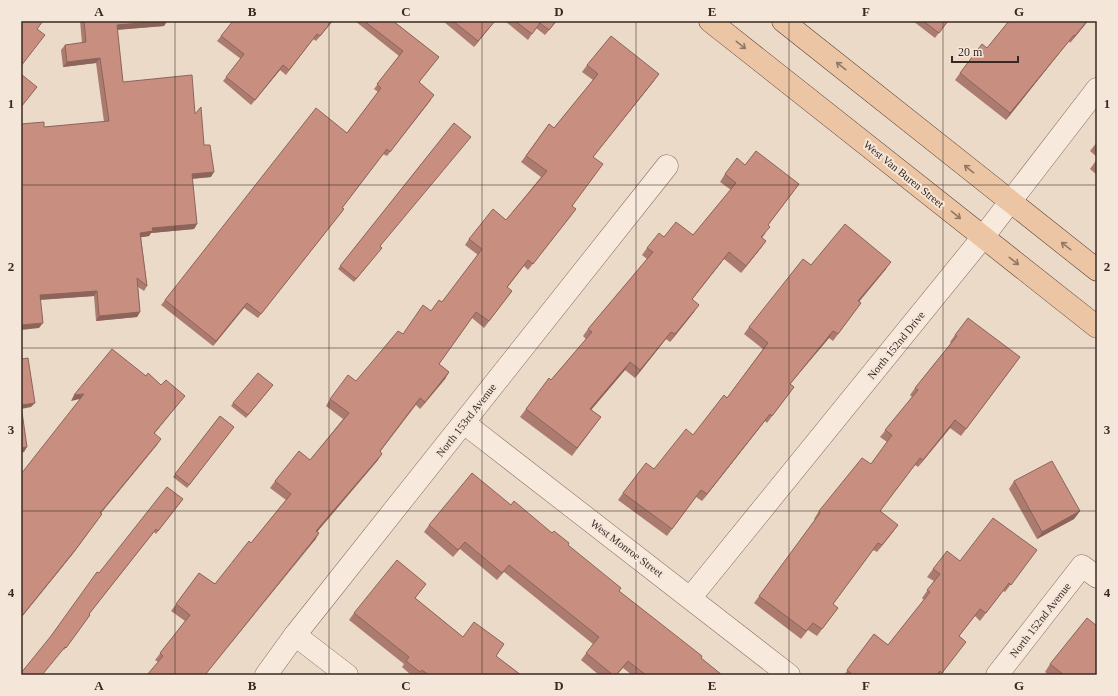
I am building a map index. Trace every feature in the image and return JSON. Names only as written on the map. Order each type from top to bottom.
[{"type":"main road","name":"West Van Buren Street","points":[[710,21],[1097,327]]},
{"type":"main road","points":[[783,21],[1097,270]]},
{"type":"street","name":"North 152nd Drive","points":[[691,597],[983,237],[1097,90]]},
{"type":"street","name":"North 153rd Avenue","points":[[266,675],[295,635],[666,166]]},
{"type":"street","name":"West Monroe Street","points":[[464,423],[691,597],[789,675]]},
{"type":"street","name":"North 152nd Avenue","points":[[997,675],[1090,571]]},
{"type":"street","points":[[295,635],[346,675]]},
{"type":"building","points":[[21,21],[43,21],[37,29],[45,35],[21,66]]},
{"type":"building","points":[[84,21],[165,21],[117,25],[123,82],[192,75],[195,114],[201,107],[204,145],[210,145],[214,172],[192,174],[197,224],[152,228],[153,231],[140,233],[147,286],[137,278],[140,312],[99,316],[97,291],[40,295],[43,323],[21,325],[21,124],[44,122],[44,127],[109,121],[100,58],[67,62],[65,45],[86,42]]},
{"type":"building","points":[[233,21],[332,21],[320,36],[317,34],[289,70],[283,65],[255,100],[226,77],[244,54],[221,36]]},
{"type":"building","points":[[364,21],[393,21],[439,57],[419,82],[434,95],[390,152],[387,149],[342,208],[344,209],[261,314],[247,303],[216,341],[165,300],[316,108],[347,133],[381,88],[377,84],[403,51]]},
{"type":"building","points":[[453,21],[495,21],[478,41]]},
{"type":"building","points":[[515,21],[556,21],[549,30],[540,23],[532,34]]},
{"type":"building","points":[[923,21],[948,21],[939,33]]},
{"type":"building","points":[[1009,21],[1087,21],[1010,113],[960,73],[982,44],[987,48]]},
{"type":"building","points":[[611,36],[659,74],[593,157],[603,164],[572,206],[576,209],[533,264],[528,260],[507,287],[512,291],[489,321],[476,312],[439,364],[449,372],[425,402],[420,398],[380,451],[382,454],[316,531],[319,533],[205,675],[147,675],[163,656],[160,653],[190,615],[176,604],[199,573],[215,584],[249,541],[251,543],[291,494],[275,481],[299,451],[310,460],[349,413],[330,399],[348,375],[356,381],[398,331],[403,334],[423,305],[431,311],[439,300],[442,302],[482,249],[469,239],[493,209],[506,220],[547,171],[526,156],[549,124],[554,128],[598,74],[587,65]]},
{"type":"building","points":[[21,74],[37,87],[21,107]]},
{"type":"building","points":[[454,123],[471,137],[380,246],[382,248],[356,279],[340,266]]},
{"type":"building","points":[[756,151],[799,184],[768,225],[770,227],[761,237],[766,241],[746,266],[729,252],[692,299],[699,305],[675,334],[671,332],[640,370],[630,362],[590,409],[601,417],[577,448],[526,409],[549,378],[551,380],[592,332],[588,329],[653,252],[647,248],[659,233],[664,237],[676,222],[693,235],[736,183],[725,174],[737,158],[745,165]]},
{"type":"building","points":[[845,224],[891,262],[858,301],[861,303],[838,334],[833,331],[790,384],[794,387],[772,416],[770,414],[707,494],[701,490],[672,529],[623,493],[646,463],[654,469],[686,429],[693,435],[724,395],[727,398],[768,343],[749,327],[803,259],[811,265]]},
{"type":"building","points":[[968,318],[1020,357],[966,429],[955,420],[923,460],[920,458],[880,511],[898,525],[882,545],[878,543],[833,604],[838,608],[822,629],[813,623],[806,631],[759,596],[820,513],[819,511],[862,458],[871,464],[892,435],[885,430],[918,390],[915,388],[957,336],[955,335]]},
{"type":"building","points":[[112,349],[146,376],[148,373],[161,385],[166,380],[185,396],[154,433],[161,439],[100,513],[102,514],[76,549],[21,617],[21,474],[84,394],[74,395]]},
{"type":"building","points":[[28,358],[35,403],[21,405],[21,359]]},
{"type":"building","points":[[258,373],[273,385],[248,415],[233,403]]},
{"type":"building","points":[[21,405],[27,447],[21,448]]},
{"type":"building","points":[[220,416],[234,427],[189,485],[175,474]]},
{"type":"building","points":[[1052,461],[1080,511],[1042,532],[1014,481]]},
{"type":"building","points":[[472,473],[511,505],[514,501],[552,533],[554,531],[569,543],[568,545],[621,588],[619,591],[702,656],[701,658],[722,675],[646,675],[628,661],[616,675],[613,675],[586,653],[599,637],[509,565],[502,573],[465,542],[458,550],[429,525]]},
{"type":"building","points":[[167,487],[183,499],[158,531],[156,529],[89,614],[90,615],[66,648],[65,647],[42,675],[21,675],[97,572],[99,573]]},
{"type":"building","points":[[993,518],[1037,550],[1011,585],[1009,583],[986,613],[980,609],[959,636],[966,642],[942,673],[940,671],[936,675],[853,675],[847,670],[874,634],[888,645],[930,592],[927,590],[940,574],[933,569],[947,551],[960,561]]},
{"type":"building","points":[[397,560],[426,584],[415,598],[463,637],[474,622],[504,644],[496,656],[521,675],[429,675],[422,670],[420,672],[406,661],[409,657],[354,613]]},
{"type":"building","points":[[1087,618],[1097,626],[1097,675],[1064,675],[1050,664]]}]
